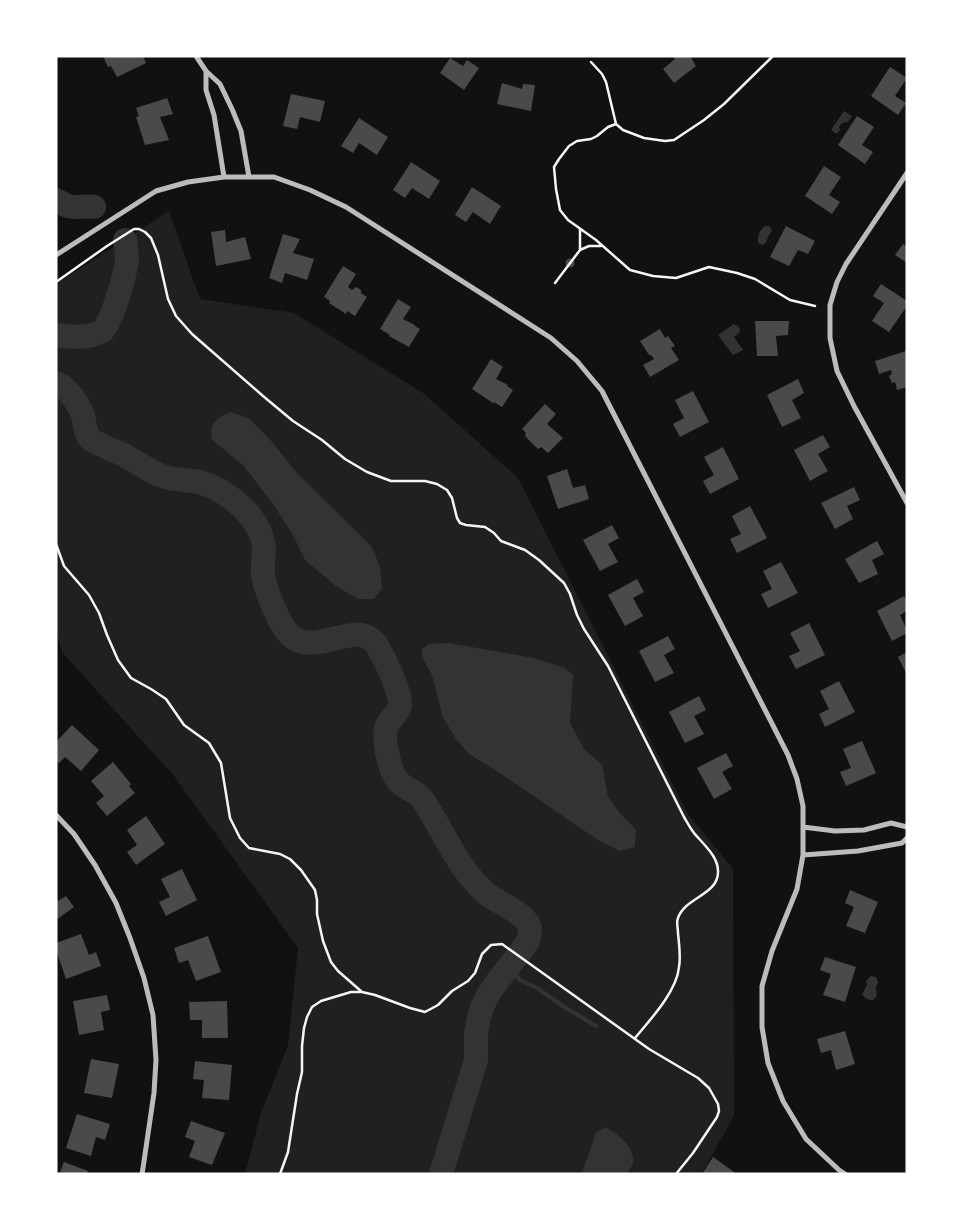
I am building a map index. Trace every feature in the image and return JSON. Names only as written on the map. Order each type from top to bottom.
[{"type":"street","points":[[196,56],[206,71],[220,84],[232,108],[241,131],[249,177]]},
{"type":"street","points":[[206,71],[206,90],[214,115],[224,177]]},
{"type":"street","points":[[906,501],[837,371],[830,338],[830,305],[837,282],[846,264],[907,174]]},
{"type":"street","points":[[56,255],[156,192],[188,182],[224,177],[274,177],[310,190],[346,207],[551,338],[577,361],[602,391],[788,755],[797,779],[803,806],[804,855],[798,889],[772,950],[762,986],[762,1027],[768,1063],[783,1101],[806,1139],[845,1174]]},
{"type":"street","points":[[56,815],[74,834],[95,865],[116,903],[141,970],[153,1015],[156,1060],[154,1093],[142,1174]]},
{"type":"street","points":[[803,827],[864,830],[891,823],[907,827]]},
{"type":"street","points":[[804,855],[858,851],[902,843],[907,838]]},
{"type":"path","points":[[591,62],[602,74],[606,82],[616,124],[623,130],[644,138],[665,141],[674,140],[704,120],[724,104],[773,56]]},
{"type":"path","points":[[616,124],[608,127],[591,139],[577,141],[569,146],[554,167],[560,210],[568,220],[596,240],[630,270],[653,276],[676,278],[709,267],[755,279],[790,300],[815,306]]},
{"type":"path","points":[[56,282],[134,229],[146,232],[151,238],[158,255],[168,299],[176,316],[192,334],[263,396],[345,459],[367,472],[391,481],[425,481],[438,484],[447,490],[452,498],[457,518],[460,522],[466,526],[485,527],[501,541],[524,550],[546,566],[564,583],[584,629],[608,666],[684,817],[718,864],[716,882],[682,909],[677,919],[679,968],[674,985],[661,1006],[635,1038]]},
{"type":"path","points":[[580,229],[580,250]]},
{"type":"path","points":[[555,283],[580,250],[588,246],[601,246]]},
{"type":"path","points":[[56,544],[64,566],[89,595],[99,613],[118,660],[130,678],[166,699],[184,725],[209,743],[221,763],[230,818],[240,838],[249,848],[280,854],[290,859],[301,870],[314,890],[323,941],[330,962],[362,992]]},
{"type":"path","points":[[280,1174],[288,1152],[296,1094],[302,1072],[304,1028],[312,1007],[321,1001],[351,992],[362,992],[425,1012],[438,1005],[475,973],[482,954],[491,945],[502,944],[649,1049],[698,1078],[709,1088],[718,1104],[719,1111],[717,1117],[693,1153],[676,1174]]},
{"type":"shaded area","points":[[844,111],[852,116],[848,122],[842,123],[838,133],[835,133],[831,130]]},
{"type":"shaded area","points":[[169,211],[200,299],[294,313],[423,393],[518,478],[688,814],[733,869],[734,1116],[701,1174],[245,1174],[261,1113],[288,1045],[298,948],[174,776],[62,652],[56,630],[56,284]]},
{"type":"shaded area","points":[[765,226],[769,226],[772,230],[766,243],[762,245],[758,243],[758,238]]},
{"type":"shaded area","points":[[734,324],[740,329],[740,332],[734,337],[743,350],[733,355],[718,335]]},
{"type":"shaded area","points":[[231,412],[250,419],[297,473],[371,546],[380,566],[382,589],[374,599],[358,599],[336,586],[305,560],[293,535],[273,504],[243,465],[212,440],[211,429],[214,422]]},
{"type":"shaded area","points":[[449,643],[534,658],[565,668],[573,675],[570,723],[584,749],[602,765],[608,797],[636,830],[635,847],[620,851],[598,840],[469,754],[456,739],[443,717],[432,675],[422,657],[422,649],[429,644]]},
{"type":"shaded area","points":[[871,976],[876,977],[878,982],[876,987],[877,995],[873,1000],[864,997],[862,994],[867,985],[866,981]]},
{"type":"shaded area","points":[[606,1127],[620,1137],[628,1146],[633,1157],[632,1165],[627,1174],[581,1174],[596,1132]]},
{"type":"building","points":[[103,56],[143,56],[146,63],[117,77],[111,66],[108,67]]},
{"type":"building","points":[[673,56],[690,56],[696,66],[674,83],[663,69],[675,59]]},
{"type":"building","points":[[450,58],[463,66],[467,60],[479,68],[464,90],[440,73]]},
{"type":"building","points":[[890,67],[907,78],[895,96],[906,103],[898,115],[871,96]]},
{"type":"building","points":[[502,83],[522,89],[523,84],[535,85],[531,111],[497,104]]},
{"type":"building","points":[[291,94],[325,101],[320,122],[300,117],[297,129],[283,126]]},
{"type":"building","points":[[167,98],[173,114],[160,117],[169,140],[145,145],[136,117],[139,116],[136,108]]},
{"type":"building","points":[[857,116],[874,127],[862,145],[873,152],[865,164],[838,145]]},
{"type":"building","points":[[359,118],[388,137],[377,155],[359,143],[353,153],[341,146]]},
{"type":"building","points":[[411,162],[440,181],[429,199],[412,188],[405,198],[393,190]]},
{"type":"building","points":[[824,166],[841,177],[829,195],[840,202],[832,214],[805,196]]},
{"type":"building","points":[[472,187],[501,206],[490,224],[473,212],[466,222],[455,215]]},
{"type":"building","points":[[786,226],[815,241],[808,254],[798,250],[789,266],[770,257]]},
{"type":"building","points":[[225,230],[226,242],[245,237],[251,259],[216,266],[211,232]]},
{"type":"building","points":[[283,234],[300,239],[293,253],[314,259],[307,280],[285,273],[282,283],[269,278]]},
{"type":"building","points":[[903,244],[907,246],[907,263],[895,255]]},
{"type":"building","points":[[570,259],[574,263],[570,267],[566,263]]},
{"type":"building","points":[[343,266],[356,274],[348,287],[352,290],[356,287],[367,297],[355,316],[347,311],[346,314],[329,303],[330,301],[324,297]]},
{"type":"building","points":[[881,284],[907,301],[907,306],[889,332],[872,321],[884,303],[873,296]]},
{"type":"building","points":[[398,299],[411,307],[403,319],[420,329],[409,347],[380,329]]},
{"type":"building","points":[[755,321],[789,321],[788,335],[776,336],[778,356],[757,356]]},
{"type":"building","points":[[660,329],[665,338],[668,336],[675,346],[671,348],[679,360],[650,377],[643,365],[654,359],[640,341]]},
{"type":"building","points":[[906,351],[907,387],[897,390],[895,382],[892,383],[889,376],[892,374],[891,370],[879,374],[875,361]]},
{"type":"building","points":[[491,359],[503,367],[496,379],[513,390],[502,407],[472,389]]},
{"type":"building","points":[[798,379],[804,393],[792,400],[801,418],[782,427],[767,395]]},
{"type":"building","points":[[693,391],[709,422],[680,437],[673,424],[684,418],[675,400]]},
{"type":"building","points":[[545,404],[556,414],[547,424],[563,438],[548,453],[541,447],[538,449],[525,436],[526,433],[522,429]]},
{"type":"building","points":[[823,435],[830,447],[818,454],[828,471],[810,481],[794,450]]},
{"type":"building","points":[[723,447],[739,479],[710,494],[703,481],[714,475],[704,457]]},
{"type":"building","points":[[567,469],[573,488],[585,485],[589,499],[558,509],[547,476]]},
{"type":"building","points":[[854,487],[860,500],[847,506],[853,519],[835,529],[821,503]]},
{"type":"building","points":[[750,506],[767,538],[737,553],[730,539],[741,534],[732,516]]},
{"type":"building","points":[[612,525],[619,538],[608,544],[618,562],[600,571],[583,540]]},
{"type":"building","points":[[877,541],[884,554],[872,560],[878,574],[859,583],[845,559]]},
{"type":"building","points":[[781,562],[798,593],[768,608],[761,594],[772,589],[763,571]]},
{"type":"building","points":[[637,579],[644,592],[633,598],[643,616],[625,626],[608,595]]},
{"type":"building","points":[[904,596],[907,600],[907,611],[900,615],[907,633],[892,641],[877,611]]},
{"type":"building","points":[[809,623],[825,655],[796,669],[789,656],[800,651],[790,633]]},
{"type":"building","points":[[668,636],[675,649],[664,655],[674,673],[655,682],[639,651]]},
{"type":"building","points":[[907,652],[907,675],[898,657]]},
{"type":"building","points":[[839,681],[855,712],[825,727],[819,714],[829,709],[820,691]]},
{"type":"building","points":[[699,696],[706,710],[694,716],[704,734],[685,743],[669,712]]},
{"type":"building","points":[[72,725],[99,750],[81,771],[65,757],[59,763],[56,761],[56,742]]},
{"type":"building","points":[[862,741],[876,773],[846,786],[840,772],[851,768],[843,749]]},
{"type":"building","points":[[726,753],[733,766],[722,772],[732,789],[714,799],[697,768]]},
{"type":"building","points":[[113,762],[131,784],[129,786],[135,793],[107,816],[96,803],[104,796],[91,781]]},
{"type":"building","points":[[146,816],[165,844],[136,865],[127,852],[137,845],[127,830]]},
{"type":"building","points":[[182,869],[197,900],[166,916],[159,902],[170,897],[161,879]]},
{"type":"building","points":[[850,890],[878,902],[865,933],[846,926],[854,907],[845,903]]},
{"type":"building","points":[[66,896],[74,907],[56,920],[56,898],[58,901]]},
{"type":"building","points":[[81,934],[89,955],[96,952],[101,966],[66,979],[56,950],[56,943]]},
{"type":"building","points":[[208,936],[221,972],[196,981],[188,960],[179,963],[174,948]]},
{"type":"building","points":[[825,957],[856,967],[845,1002],[823,995],[831,974],[820,970]]},
{"type":"building","points":[[107,995],[110,1010],[101,1012],[104,1030],[79,1035],[73,1001]]},
{"type":"building","points":[[227,1001],[228,1038],[202,1038],[202,1020],[190,1020],[189,1002]]},
{"type":"building","points":[[845,1031],[855,1064],[836,1070],[831,1050],[821,1053],[817,1039]]},
{"type":"building","points":[[91,1059],[119,1064],[112,1098],[84,1093]]},
{"type":"building","points":[[195,1061],[232,1065],[229,1100],[202,1098],[204,1080],[193,1079]]},
{"type":"building","points":[[77,1114],[110,1124],[105,1140],[96,1137],[91,1156],[66,1148]]},
{"type":"building","points":[[191,1121],[225,1133],[212,1165],[189,1157],[195,1141],[185,1137]]},
{"type":"building","points":[[713,1157],[737,1174],[702,1174]]},
{"type":"building","points":[[64,1162],[88,1171],[86,1174],[59,1174]]},
{"type":"waterway","points":[[56,200],[71,207],[94,207]]},
{"type":"waterway","points":[[56,335],[73,337],[97,334],[106,326],[118,297],[124,274],[127,259],[125,240]]},
{"type":"waterway","points":[[56,383],[69,392],[76,402],[83,416],[90,439],[165,477],[199,482],[211,486],[238,503],[246,511],[256,525],[263,541],[263,574],[270,598],[277,616],[291,636],[302,642],[313,643],[350,635],[361,635],[371,639],[379,649],[388,668],[400,702],[399,709],[387,725],[385,738],[387,754],[395,776],[401,784],[422,799],[459,861],[476,884],[487,894],[524,918],[528,924],[530,929],[528,941],[489,993],[482,1007],[476,1033],[476,1060],[441,1174]]},
{"type":"waterway","points":[[508,968],[520,980],[537,988],[596,1026]]}]
